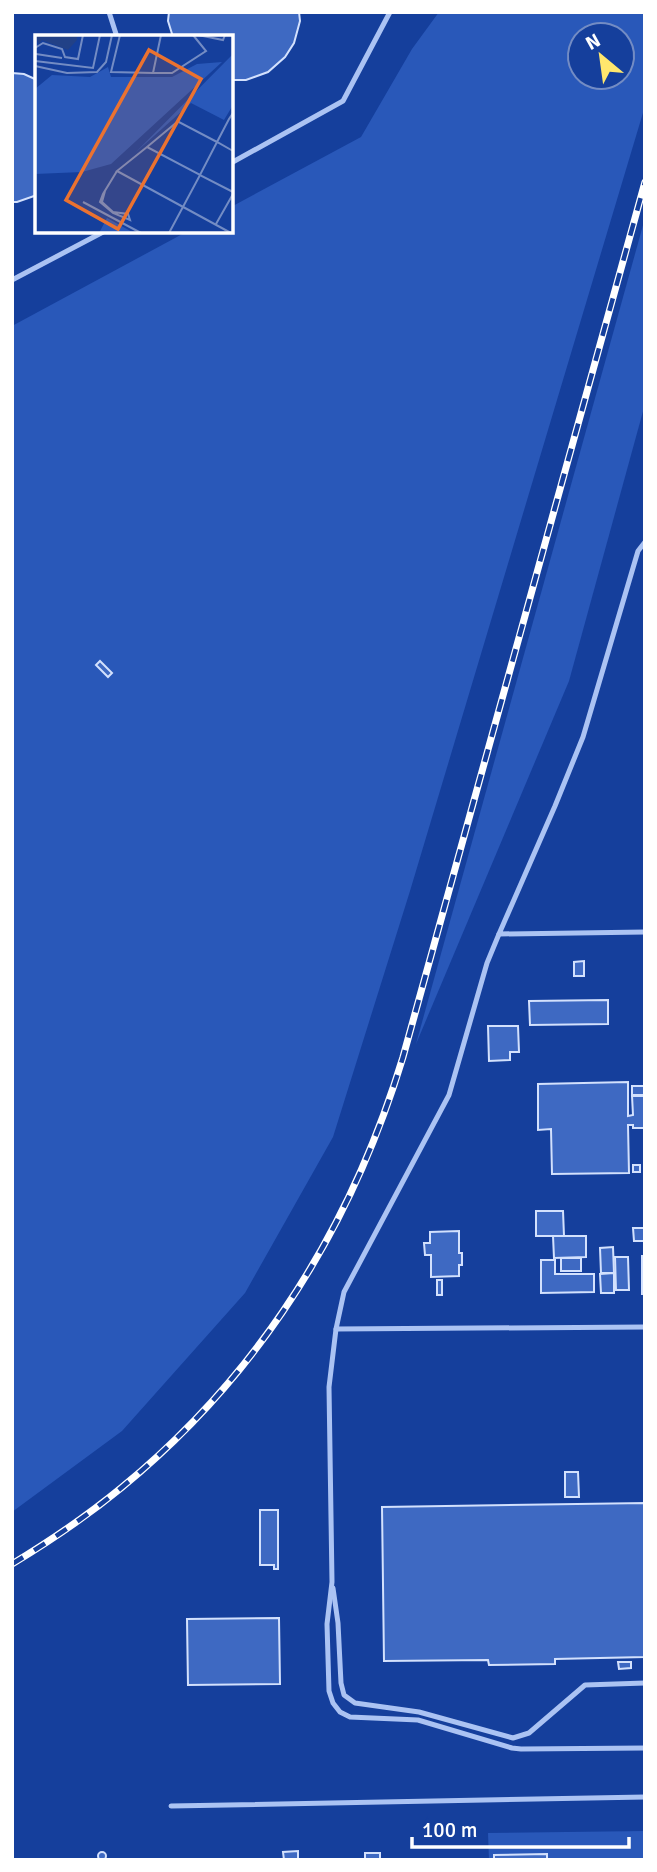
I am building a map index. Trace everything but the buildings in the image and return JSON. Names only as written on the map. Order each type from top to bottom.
[{"type":"lane","points":[[109,12],[116,35]]},
{"type":"lane","points":[[233,162],[343,101],[390,12]]},
{"type":"lane","points":[[12,280],[101,233]]},
{"type":"lane","points":[[645,542],[639,551],[583,737],[487,962],[449,1095],[344,1292],[329,1387],[332,1582],[344,1695],[355,1703],[419,1712],[513,1738],[529,1733],[585,1685],[645,1683]]},
{"type":"lane","points":[[499,934],[645,932]]},
{"type":"lane","points":[[337,1329],[645,1327]]},
{"type":"lane","points":[[332,1582],[327,1624],[329,1691],[333,1703],[340,1712],[349,1717],[418,1720],[512,1748],[645,1748]]},
{"type":"lane","points":[[171,1806],[645,1797]]},
{"type":"shaded area","points":[[439,12],[645,12],[645,106],[410,891],[333,1137],[245,1293],[122,1431],[12,1512],[12,326],[184,233],[233,233],[233,206],[361,137],[412,49]]},
{"type":"shaded area","points":[[645,218],[645,404],[569,681],[416,1044]]},
{"type":"shaded area","points":[[645,1831],[645,1860],[489,1860],[488,1833]]},
{"type":"railway","points":[[12,1564],[68,1528],[121,1488],[171,1444],[216,1397],[258,1347],[295,1294],[328,1238],[357,1180],[382,1120],[403,1057],[645,182]]}]
